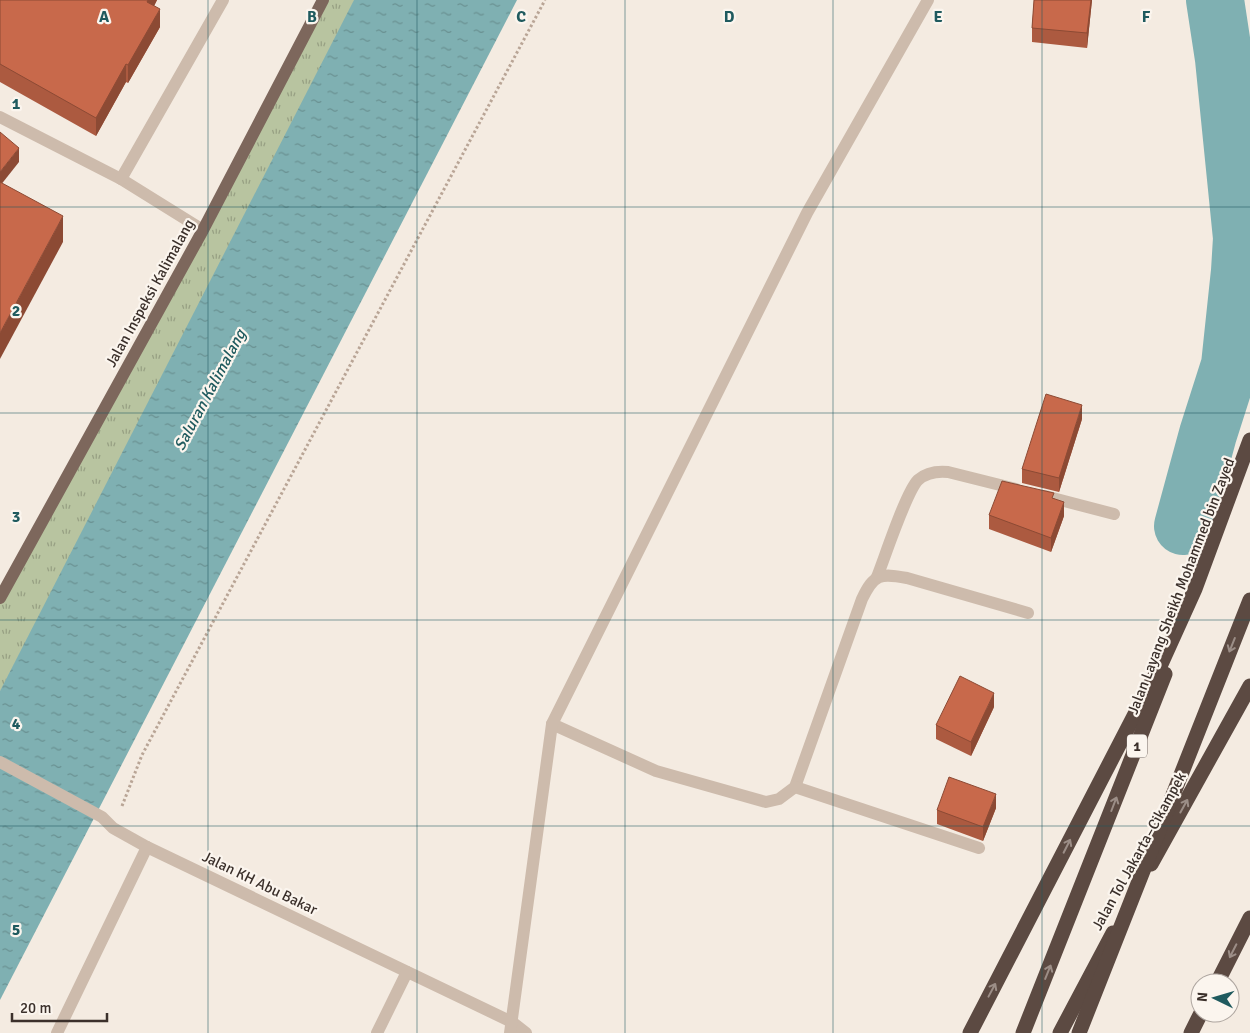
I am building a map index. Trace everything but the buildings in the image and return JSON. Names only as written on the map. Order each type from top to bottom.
[{"type":"highway","points":[[970,1033],[1162,662],[1194,588],[1250,440]]},
{"type":"highway","name":"Jalan Layang Sheikh Mohammed bin Zayed","points":[[1023,1033],[1250,458]]},
{"type":"highway","points":[[1079,1033],[1250,600]]},
{"type":"highway","name":"Jalan Tol Jakarta–Cikampek","points":[[1060,1033],[1104,949],[1250,686]]},
{"type":"highway","points":[[1222,973],[1250,918]]},
{"type":"main road","name":"Jalan Inspeksi Kalimalang","points":[[0,598],[204,230],[324,0]]},
{"type":"street","points":[[122,179],[223,0]]},
{"type":"street","points":[[511,1027],[552,724],[807,213],[928,0]]},
{"type":"street","points":[[0,117],[122,179],[204,230]]},
{"type":"street","points":[[877,577],[912,487],[927,474],[938,471],[1114,514]]},
{"type":"street","points":[[552,724],[656,771],[766,802],[779,799],[795,787],[862,600],[869,584],[877,577],[888,574],[907,578],[1028,613]]},
{"type":"street","name":"Jalan KH Abu Bakar","points":[[0,762],[102,817],[113,828],[147,847],[407,972],[511,1027],[526,1033]]},
{"type":"street","points":[[795,787],[979,848]]},
{"type":"street","points":[[57,1033],[147,847]]},
{"type":"street","points":[[377,1033],[407,972]]},
{"type":"path","points":[[113,828],[142,755],[544,0]]},
{"type":"green space","points":[[323,0],[362,0],[0,692],[0,598]]},
{"type":"water","name":"Saluran Kalimalang","points":[[354,0],[517,0],[0,1000],[0,691]]},
{"type":"waterway","points":[[1183,526],[1208,434],[1230,365],[1240,271],[1242,238],[1224,59],[1215,0]]}]
